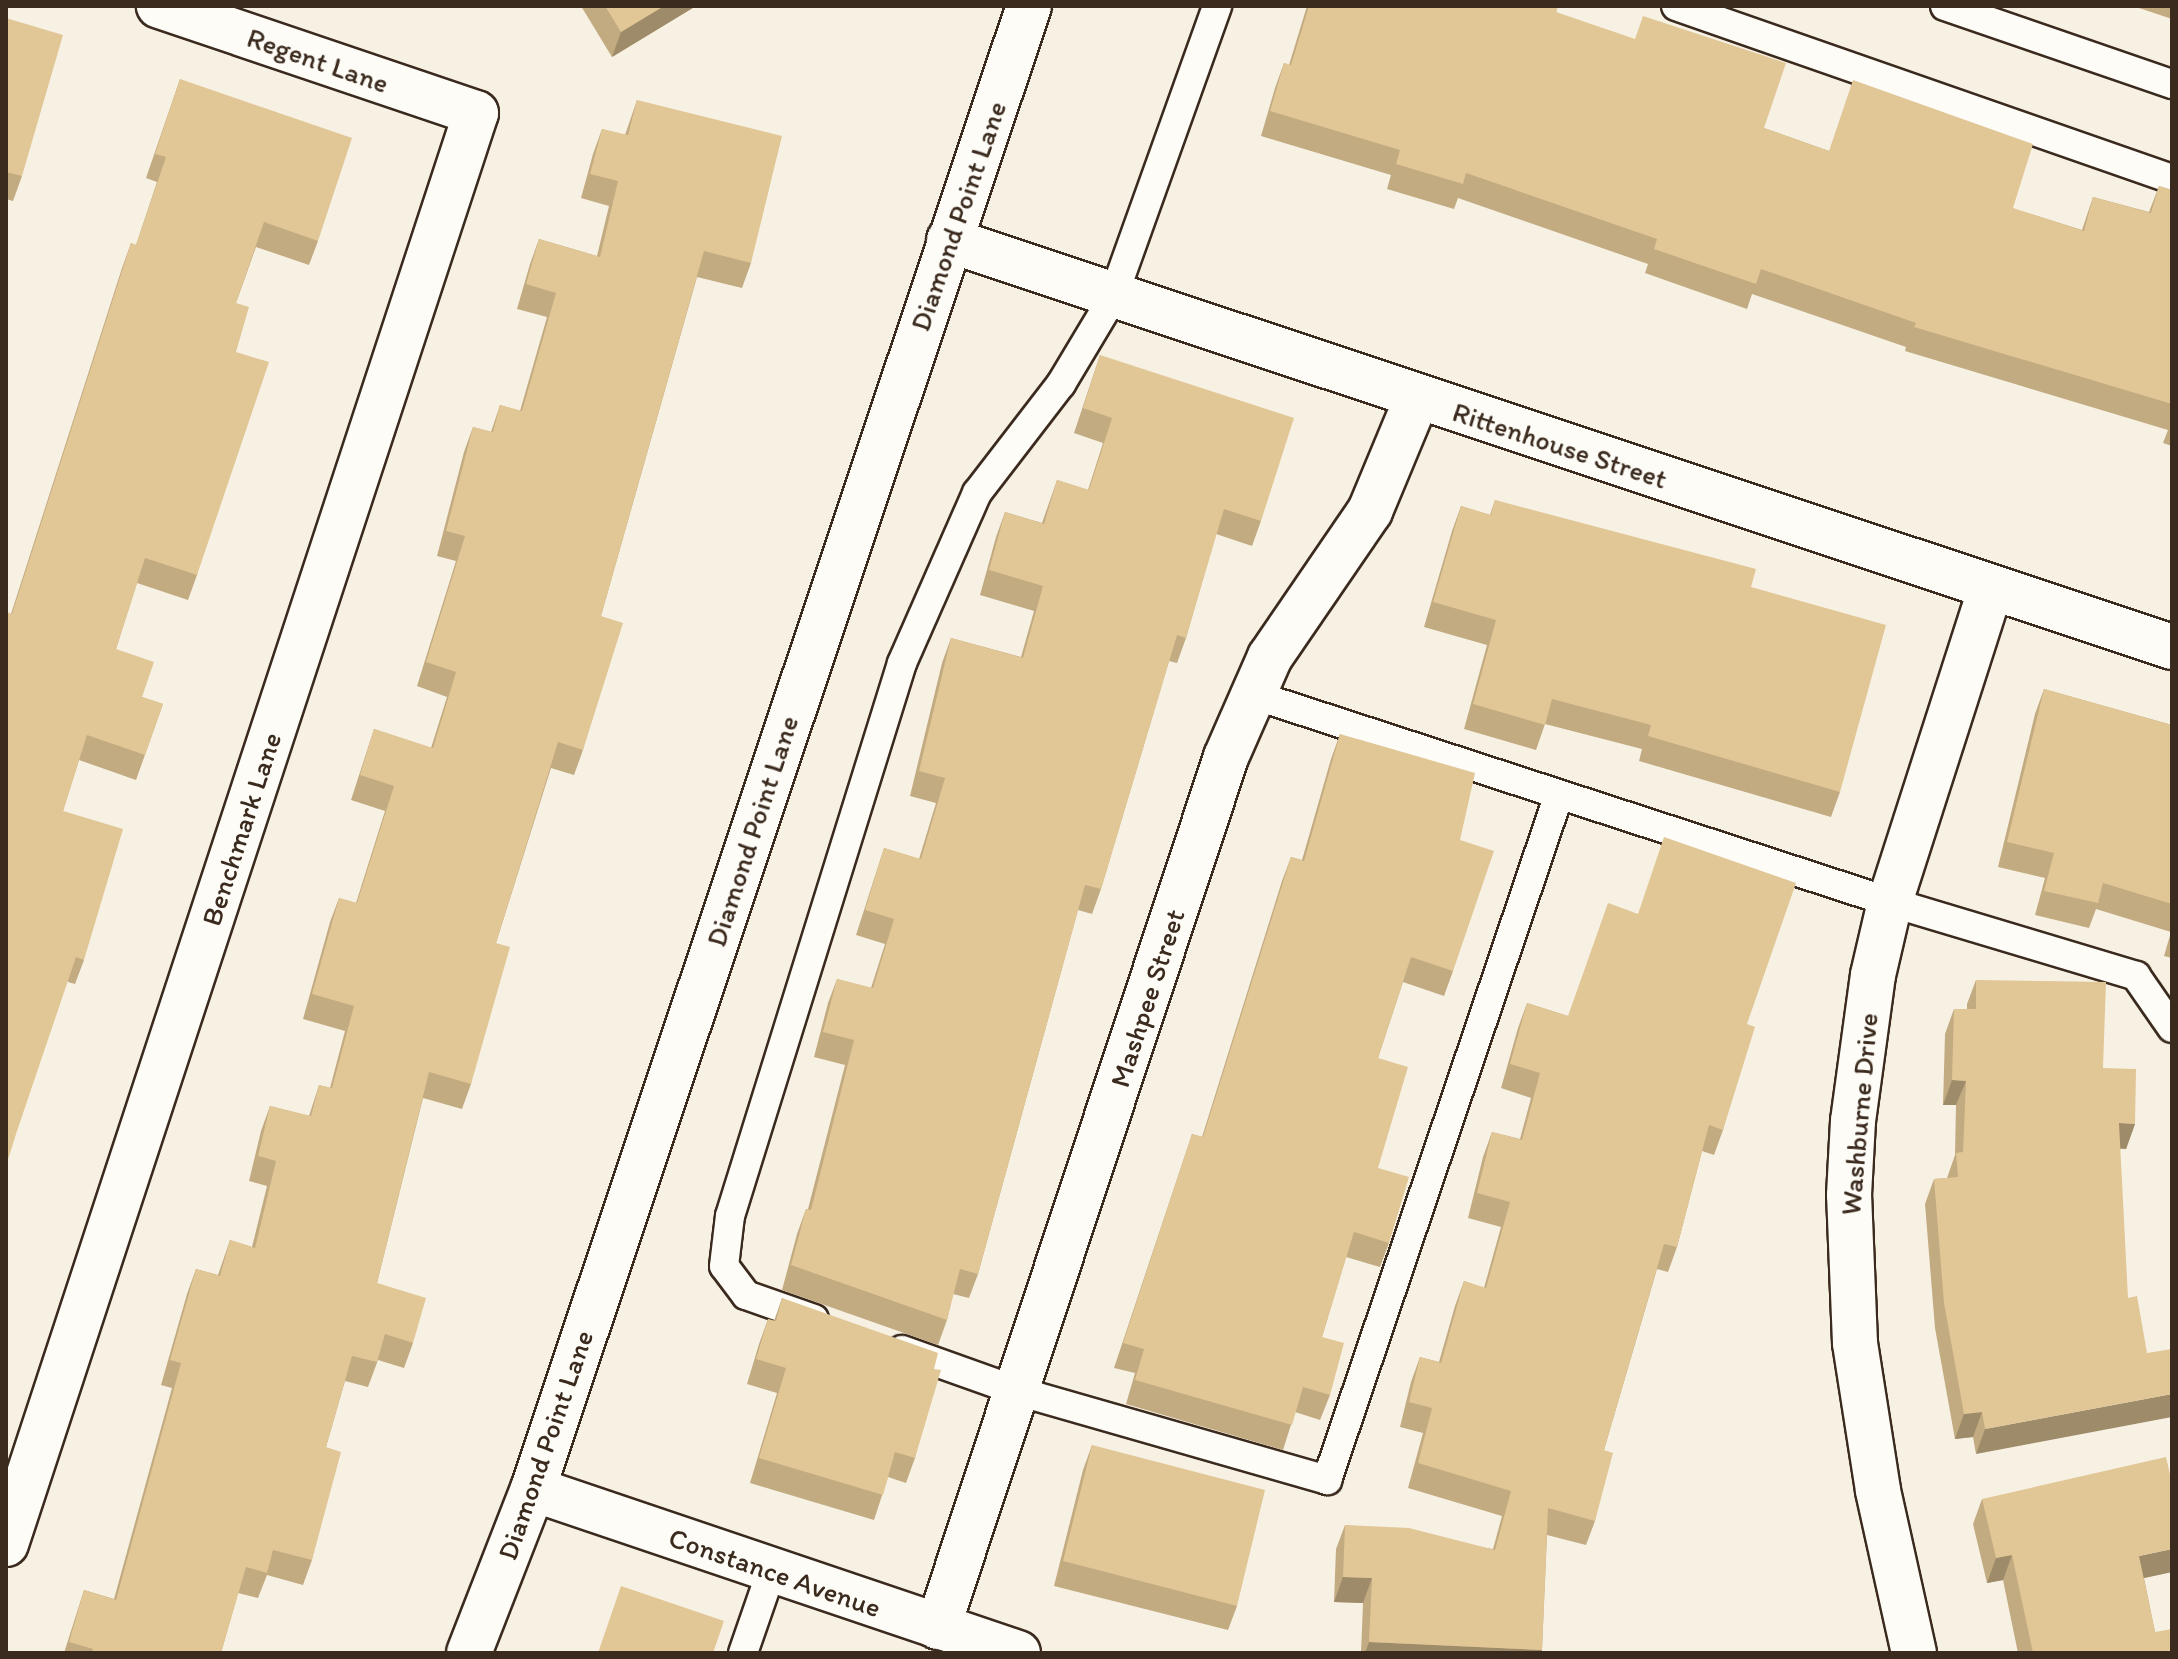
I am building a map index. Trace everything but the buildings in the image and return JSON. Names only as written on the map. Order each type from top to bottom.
[{"type":"street","name":"Regent Lane","points":[[159,6],[476,113]]},
{"type":"street","name":"Diamond Point Lane","points":[[469,1653],[533,1489],[1029,6]]},
{"type":"street","name":"Benchmark Lane","points":[[6,1544],[476,113]]},
{"type":"street","name":"Rittenhouse Street","points":[[949,240],[2172,647]]},
{"type":"street","name":"Mashpee Street","points":[[938,1627],[1251,694],[1278,646],[1370,511],[1417,398]]},
{"type":"street","name":"Washburne Drive","points":[[1914,1653],[1864,1417],[1850,1270],[1849,1195],[1861,1047],[1890,902],[1991,588]]},
{"type":"street","name":"Constance Avenue","points":[[533,1489],[1018,1653]]},
{"type":"lane","points":[[836,1327],[746,1295],[724,1266],[730,1216],[902,663],[977,493],[1061,384],[1113,297],[1217,6]]},
{"type":"lane","points":[[1676,6],[2172,179]]},
{"type":"lane","points":[[1945,6],[2172,84]]},
{"type":"lane","points":[[1251,694],[1890,902],[2136,976],[2172,1028]]},
{"type":"lane","points":[[881,1343],[1017,1391],[1327,1480],[1559,794]]},
{"type":"lane","points":[[743,1653],[771,1572]]}]
